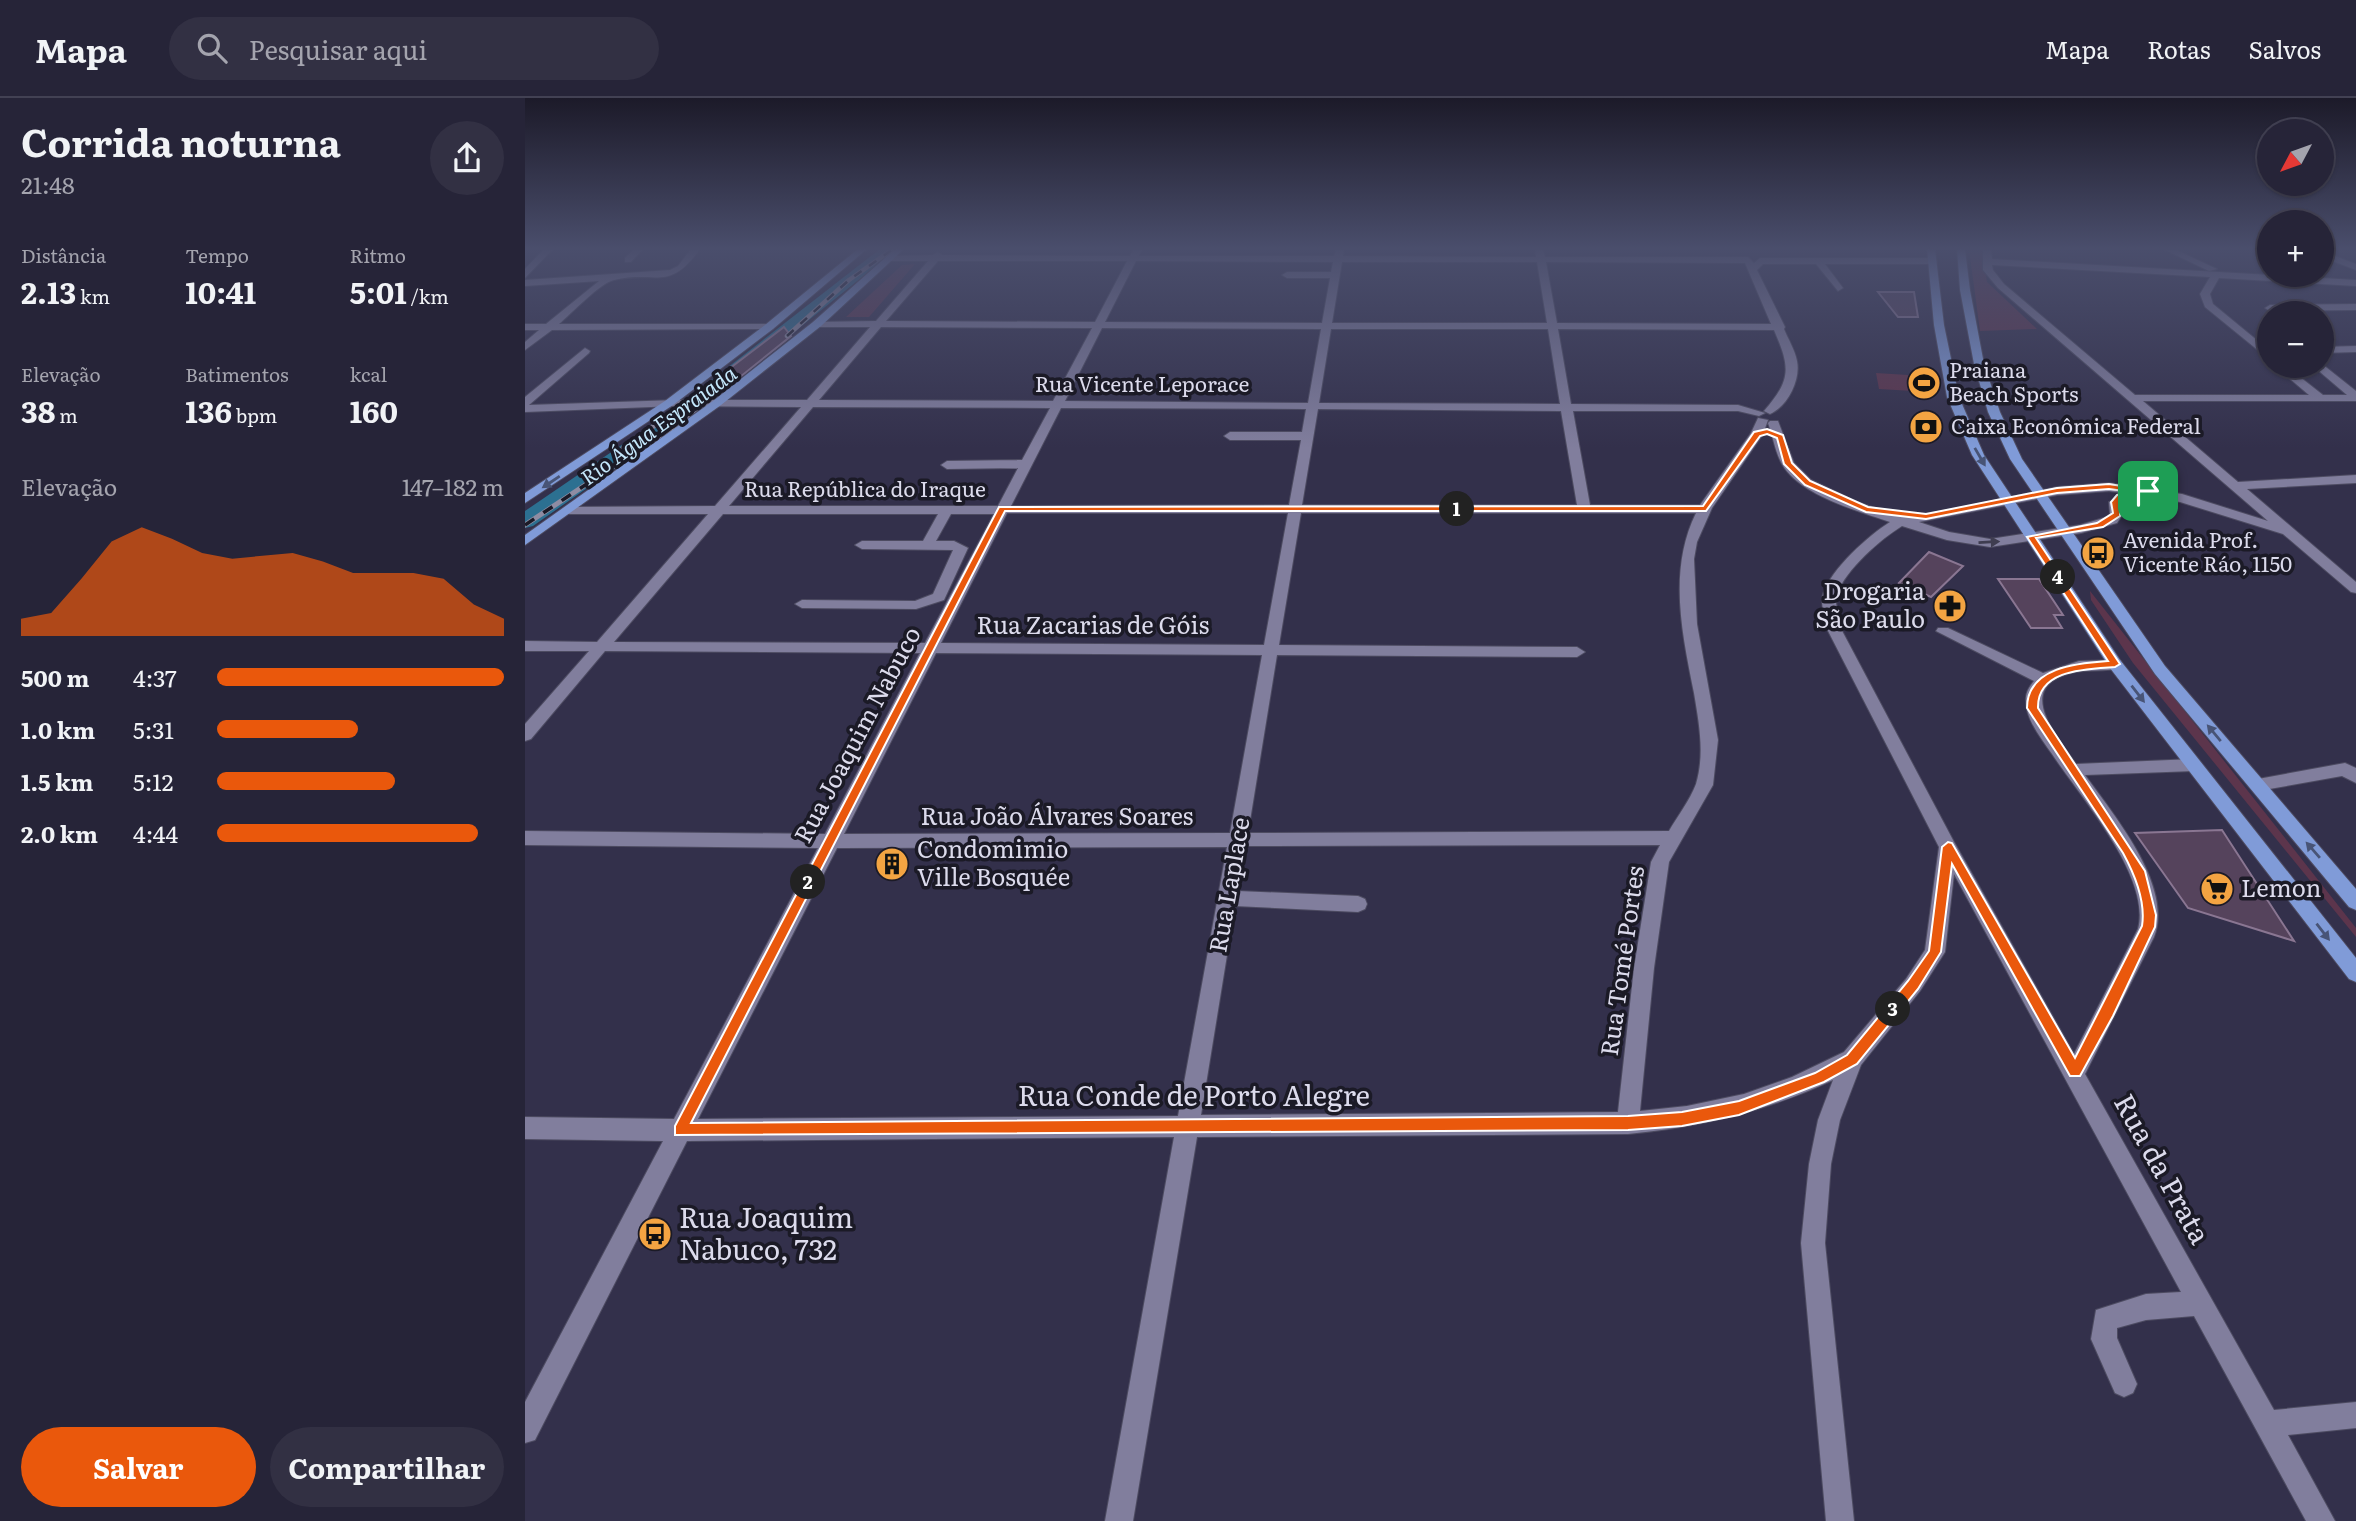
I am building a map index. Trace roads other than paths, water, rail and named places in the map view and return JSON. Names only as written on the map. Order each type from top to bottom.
[{"type":"main road","points":[[525,499],[673,403],[783,315]]},
{"type":"main road","points":[[525,541],[714,403],[826,315]]},
{"type":"main road","points":[[1939,315],[1953,397],[1978,455],[2007,502],[2115,664],[2356,973]]},
{"type":"main road","points":[[1970,315],[1980,377],[1997,425],[2038,494],[2160,670],[2356,902]]},
{"type":"street","points":[[525,347],[565,315]]},
{"type":"street","points":[[525,735],[885,315]]},
{"type":"street","name":"Rua Joaquim Nabuco","points":[[525,1430],[828,841],[932,648],[1104,315]]},
{"type":"street","name":"Rua Laplace","points":[[1119,1521],[1329,315]]},
{"type":"street","points":[[1550,315],[1584,509]]},
{"type":"street","name":"Rua Tomé Portes","points":[[1628,1123],[1633,1055],[1660,862],[1672,838],[1695,806],[1704,785],[1708,762],[1710,740],[1685,587],[1687,557],[1706,509],[1764,420],[1783,399],[1793,374],[1792,360],[1774,315]]},
{"type":"street","points":[[2036,315],[2238,486],[2258,518]]},
{"type":"street","points":[[2220,315],[2257,347]]},
{"type":"street","points":[[817,324],[1780,327]]},
{"type":"street","points":[[525,327],[769,327]]},
{"type":"street","points":[[2334,350],[2356,349]]},
{"type":"street","points":[[525,403],[585,351]]},
{"type":"street","points":[[2295,378],[2320,398]]},
{"type":"street","points":[[2336,379],[2356,397]]},
{"type":"street","points":[[2336,379],[2356,379]]},
{"type":"street","points":[[2135,398],[2356,397]]},
{"type":"street","name":"Rua Vicente Leporace","points":[[525,409],[673,403],[1738,408],[1764,420],[1767,432],[1780,437]]},
{"type":"street","points":[[1764,420],[1780,437],[1788,464],[1807,483],[1866,510],[1964,540],[1990,543],[2066,532],[2112,520],[2117,514],[2115,502]]},
{"type":"street","points":[[1230,436],[1308,436]]},
{"type":"street","points":[[947,465],[1025,464]]},
{"type":"street","points":[[2238,486],[2356,479]]},
{"type":"street","points":[[2090,488],[2115,502]]},
{"type":"street","points":[[1901,521],[1951,514],[2038,494],[2090,488],[2148,491],[2258,518],[2284,534],[2356,589]]},
{"type":"street","points":[[2115,502],[2126,494],[2148,491]]},
{"type":"street","points":[[927,545],[947,509]]},
{"type":"street","name":"Rua República do Iraque","points":[[570,510],[1706,509]]},
{"type":"street","points":[[1866,510],[1926,517]]},
{"type":"street","points":[[1951,514],[1949,526],[1964,540]]},
{"type":"street","name":"Rua da Prata","points":[[1901,521],[1876,536],[1837,580],[1829,596],[1833,627],[1948,847],[2075,1072],[2321,1521]]},
{"type":"street","points":[[802,604],[916,605],[932,601],[939,597],[961,548],[954,545],[862,545]]},
{"type":"street","points":[[1943,631],[2044,680]]},
{"type":"street","name":"Rua Zacarias de Góis","points":[[525,646],[1577,652]]},
{"type":"street","points":[[2075,1072],[2104,1021],[2116,989],[2148,927],[2150,915],[2141,874],[2033,708],[2032,698],[2044,680],[2071,667],[2115,664]]},
{"type":"street","points":[[2073,770],[2194,765]]},
{"type":"street","points":[[2258,785],[2351,773]]},
{"type":"street","name":"Rua João Álvares Soares","points":[[525,838],[1237,841],[1672,838]]},
{"type":"street","points":[[1839,1521],[1813,1243],[1822,1153],[1829,1121],[1852,1059],[1913,985],[1935,952],[1948,847]]},
{"type":"street","points":[[1227,898],[1358,904]]},
{"type":"street","name":"Rua Conde de Porto Alegre","points":[[525,1128],[680,1130],[1628,1123],[1682,1119],[1739,1108],[1819,1078],[1852,1059]]},
{"type":"street","points":[[2124,1384],[2104,1339],[2105,1319],[2147,1307],[2202,1303]]},
{"type":"street","points":[[2267,1424],[2356,1415]]},
{"type":"waterway","name":"Rio Água Espraiada","points":[[525,521],[680,414],[805,315]]},
{"type":"railway","points":[[787,336],[810,315]]},
{"type":"railway","points":[[704,402],[737,376]]},
{"type":"railway","points":[[687,402],[717,380]]},
{"type":"railway","points":[[623,448],[690,400]]},
{"type":"railway","points":[[525,525],[671,428],[707,400]]},
{"type":"place","name":"Praiana Beach Sports","points":[[1924,383]]},
{"type":"place","name":"Caixa Econômica Federal","points":[[1926,427]]},
{"type":"place","name":"Avenida Prof. Vicente Ráo, 1150","points":[[2098,553]]},
{"type":"place","name":"Drogaria São Paulo","points":[[1950,606]]},
{"type":"place","name":"Condomimio Ville Bosquée","points":[[892,864]]},
{"type":"place","name":"Lemon","points":[[2217,889]]},
{"type":"place","name":"Rua Joaquim Nabuco, 732","points":[[655,1234]]}]
